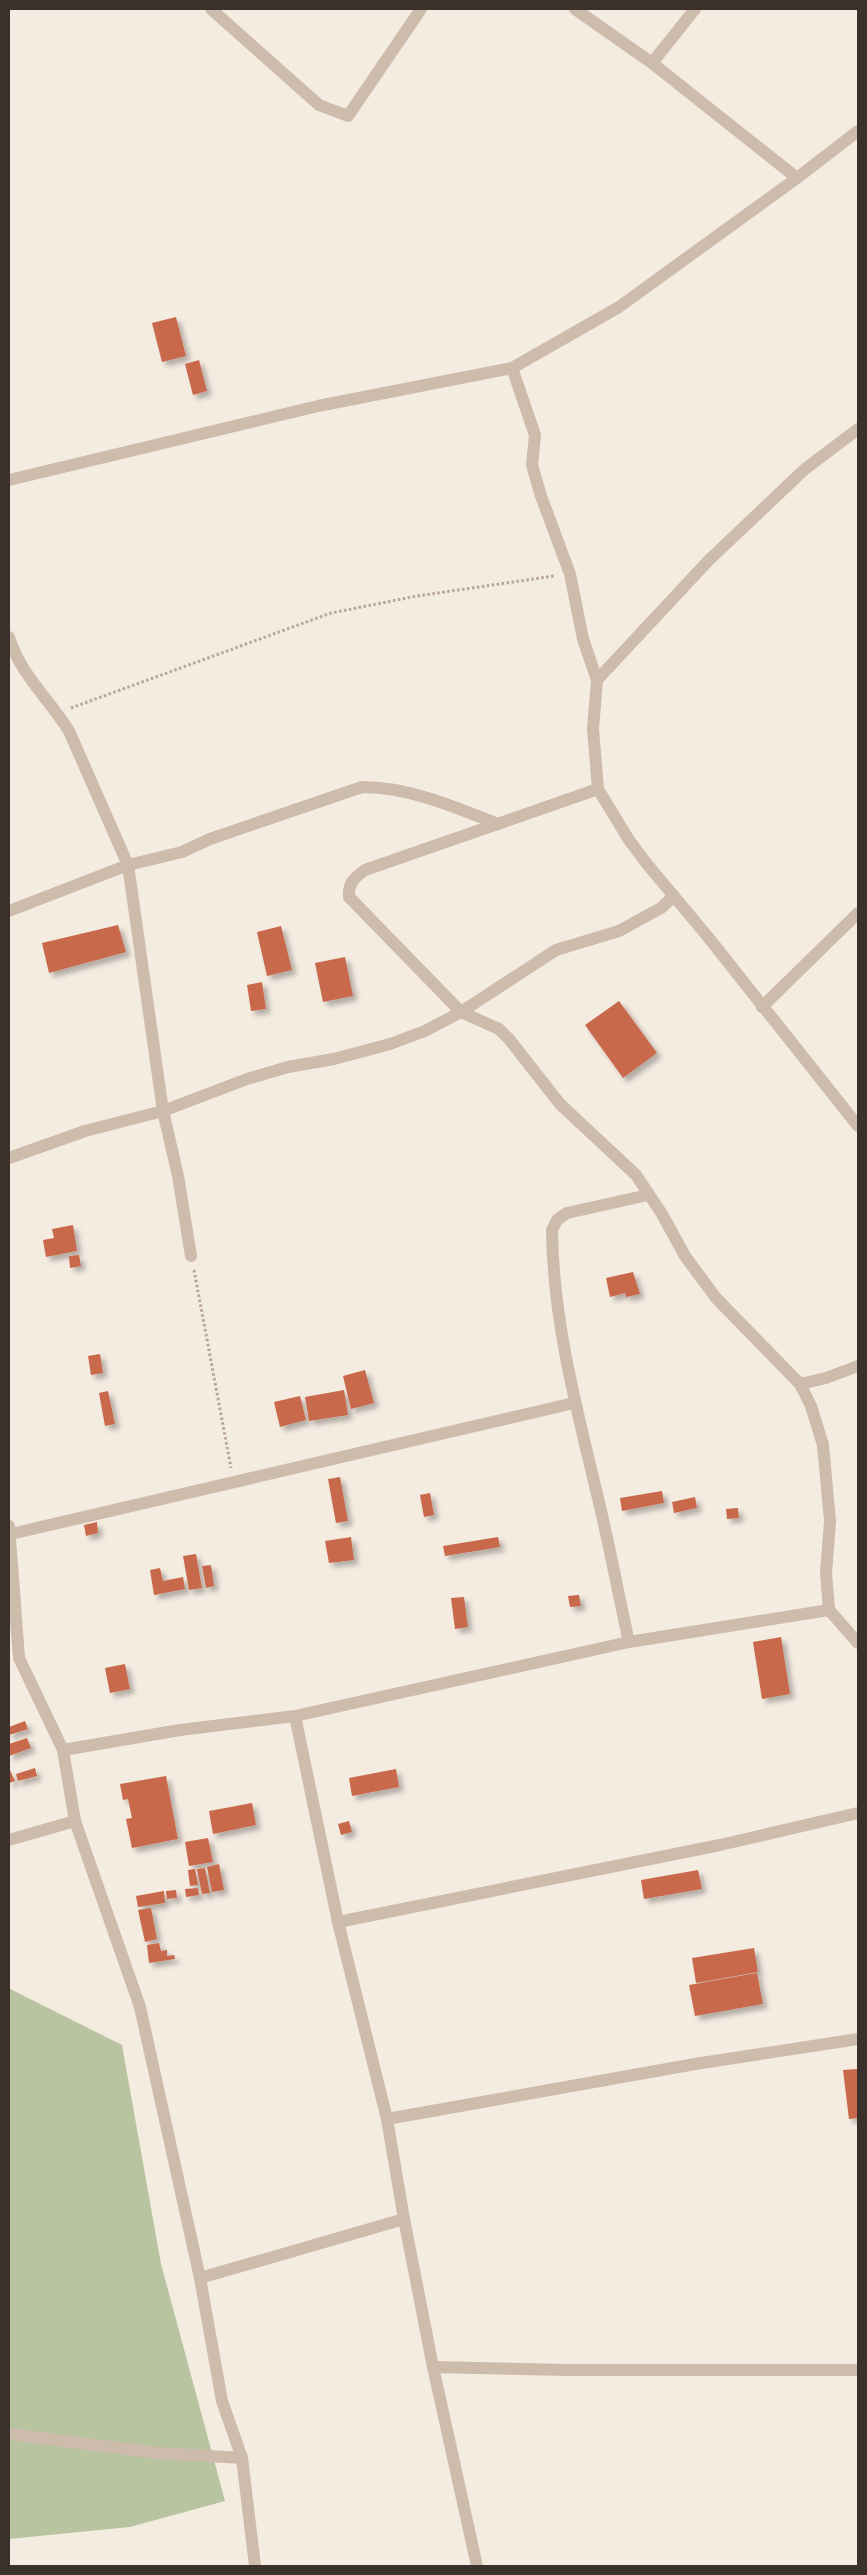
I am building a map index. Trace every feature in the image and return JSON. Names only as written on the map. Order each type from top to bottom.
[{"type":"street","points":[[211,9],[320,106],[348,116],[421,9]]},
{"type":"street","points":[[576,9],[652,63],[798,178]]},
{"type":"street","points":[[652,63],[695,9]]},
{"type":"street","points":[[9,480],[318,406],[512,368],[619,307],[798,178],[858,131]]},
{"type":"street","points":[[512,368],[535,435],[532,465],[541,496],[570,574],[583,639],[597,680],[593,729],[598,789],[629,840],[858,1126]]},
{"type":"street","points":[[597,680],[710,560],[805,469],[858,428]]},
{"type":"street","points":[[9,637],[21,668],[58,713],[69,731],[128,865],[163,1110],[178,1176],[191,1256]]},
{"type":"street","points":[[9,910],[128,865],[182,852],[210,839],[362,787],[380,787],[441,802],[498,824]]},
{"type":"street","points":[[598,789],[365,870],[354,878],[348,887],[349,897],[461,1012],[499,1029],[510,1039],[560,1104],[636,1175],[662,1214],[685,1256],[716,1298],[800,1384],[811,1406],[823,1445],[830,1521],[826,1573],[829,1610],[858,1643]]},
{"type":"street","points":[[9,1158],[85,1131],[163,1110],[248,1079],[390,1044],[424,1031],[461,1012],[556,950],[619,931],[661,908],[674,896]]},
{"type":"street","points":[[762,1007],[858,912]]},
{"type":"street","points":[[629,1642],[598,1496],[574,1402],[556,1304],[552,1230],[557,1220],[567,1213],[648,1195]]},
{"type":"street","points":[[800,1384],[826,1378],[858,1366]]},
{"type":"street","points":[[255,2566],[242,2458],[222,2402],[200,2278],[140,2007],[75,1821],[63,1750],[14,1659],[10,1530],[440,1435],[574,1402]]},
{"type":"street","points":[[63,1750],[180,1730],[295,1716],[629,1642],[829,1610]]},
{"type":"street","points":[[295,1716],[338,1922],[387,2119],[404,2219],[433,2366],[477,2566]]},
{"type":"street","points":[[338,1922],[720,1845],[858,1813]]},
{"type":"street","points":[[9,1840],[75,1821]]},
{"type":"street","points":[[387,2119],[694,2064],[858,2039]]},
{"type":"street","points":[[200,2278],[404,2219]]},
{"type":"street","points":[[433,2366],[579,2370],[858,2370]]},
{"type":"street","points":[[9,2434],[157,2452],[242,2458]]},
{"type":"path","points":[[58,713],[331,613],[417,596],[570,574]]},
{"type":"path","points":[[191,1256],[234,1480]]},
{"type":"green space","points":[[10,1989],[122,2045],[161,2264],[225,2501],[130,2527],[9,2539]]},
{"type":"building","points":[[176,317],[186,356],[162,362],[152,323]]},
{"type":"building","points":[[199,360],[207,391],[193,395],[185,364]]},
{"type":"building","points":[[118,925],[126,952],[49,973],[42,943]]},
{"type":"building","points":[[281,926],[292,970],[267,976],[257,932]]},
{"type":"building","points":[[345,957],[353,996],[323,1002],[315,963]]},
{"type":"building","points":[[262,982],[266,1009],[251,1011],[247,985]]},
{"type":"building","points":[[619,1001],[657,1053],[623,1078],[585,1025]]},
{"type":"building","points":[[73,1225],[77,1251],[46,1257],[43,1240],[54,1238],[52,1229]]},
{"type":"building","points":[[79,1255],[81,1266],[70,1268],[69,1256]]},
{"type":"building","points":[[633,1272],[640,1294],[626,1297],[625,1293],[610,1297],[606,1278]]},
{"type":"building","points":[[100,1354],[103,1373],[91,1375],[88,1356]]},
{"type":"building","points":[[365,1370],[374,1403],[351,1409],[343,1376]]},
{"type":"building","points":[[344,1390],[348,1415],[309,1421],[305,1397]]},
{"type":"building","points":[[108,1391],[115,1424],[105,1426],[99,1393]]},
{"type":"building","points":[[300,1396],[306,1420],[280,1427],[274,1402]]},
{"type":"building","points":[[340,1477],[348,1521],[336,1523],[328,1479]]},
{"type":"building","points":[[662,1491],[664,1503],[622,1511],[620,1498]]},
{"type":"building","points":[[430,1493],[434,1515],[424,1517],[420,1495]]},
{"type":"building","points":[[695,1497],[697,1508],[674,1513],[672,1502]]},
{"type":"building","points":[[738,1508],[739,1518],[727,1519],[726,1509]]},
{"type":"building","points":[[97,1522],[98,1533],[86,1536],[84,1525]]},
{"type":"building","points":[[351,1537],[354,1560],[329,1563],[325,1541]]},
{"type":"building","points":[[498,1537],[500,1547],[445,1556],[443,1546]]},
{"type":"building","points":[[196,1554],[202,1588],[189,1590],[183,1556]]},
{"type":"building","points":[[211,1565],[214,1586],[206,1588],[202,1566]]},
{"type":"building","points":[[160,1568],[163,1581],[183,1577],[185,1589],[154,1595],[150,1570]]},
{"type":"building","points":[[579,1595],[581,1606],[570,1607],[568,1596]]},
{"type":"building","points":[[464,1597],[468,1627],[455,1629],[451,1598]]},
{"type":"building","points":[[781,1637],[790,1694],[762,1699],[753,1642]]},
{"type":"building","points":[[125,1664],[130,1689],[110,1693],[105,1668]]},
{"type":"building","points":[[25,1721],[28,1729],[9,1735],[9,1727]]},
{"type":"building","points":[[27,1738],[31,1748],[9,1756],[9,1744]]},
{"type":"building","points":[[9,1768],[15,1781],[9,1783]]},
{"type":"building","points":[[35,1768],[37,1776],[18,1781],[16,1774]]},
{"type":"building","points":[[396,1769],[399,1787],[352,1796],[349,1778]]},
{"type":"building","points":[[166,1776],[178,1839],[132,1848],[126,1819],[132,1818],[128,1799],[123,1800],[120,1784]]},
{"type":"building","points":[[252,1803],[256,1825],[213,1834],[209,1811]]},
{"type":"building","points":[[349,1821],[352,1832],[341,1835],[338,1824]]},
{"type":"building","points":[[208,1838],[213,1862],[189,1866],[185,1842]]},
{"type":"building","points":[[219,1864],[224,1890],[212,1892],[207,1867]]},
{"type":"building","points":[[205,1868],[210,1893],[202,1894],[197,1869]]},
{"type":"building","points":[[195,1869],[198,1885],[190,1886],[188,1870]]},
{"type":"building","points":[[698,1870],[702,1889],[644,1899],[641,1880]]},
{"type":"building","points":[[198,1888],[199,1895],[186,1897],[185,1889]]},
{"type":"building","points":[[176,1890],[177,1898],[167,1899],[166,1891]]},
{"type":"building","points":[[164,1891],[165,1903],[138,1907],[136,1896]]},
{"type":"building","points":[[151,1908],[157,1939],[145,1942],[138,1910]]},
{"type":"building","points":[[159,1943],[161,1951],[167,1950],[167,1956],[174,1955],[175,1959],[149,1963],[147,1945]]},
{"type":"building","points":[[754,1948],[758,1972],[696,1983],[692,1958]]},
{"type":"building","points":[[757,1973],[763,2004],[695,2016],[689,1985]]},
{"type":"building","points":[[858,2069],[858,2118],[849,2119],[843,2070]]}]
